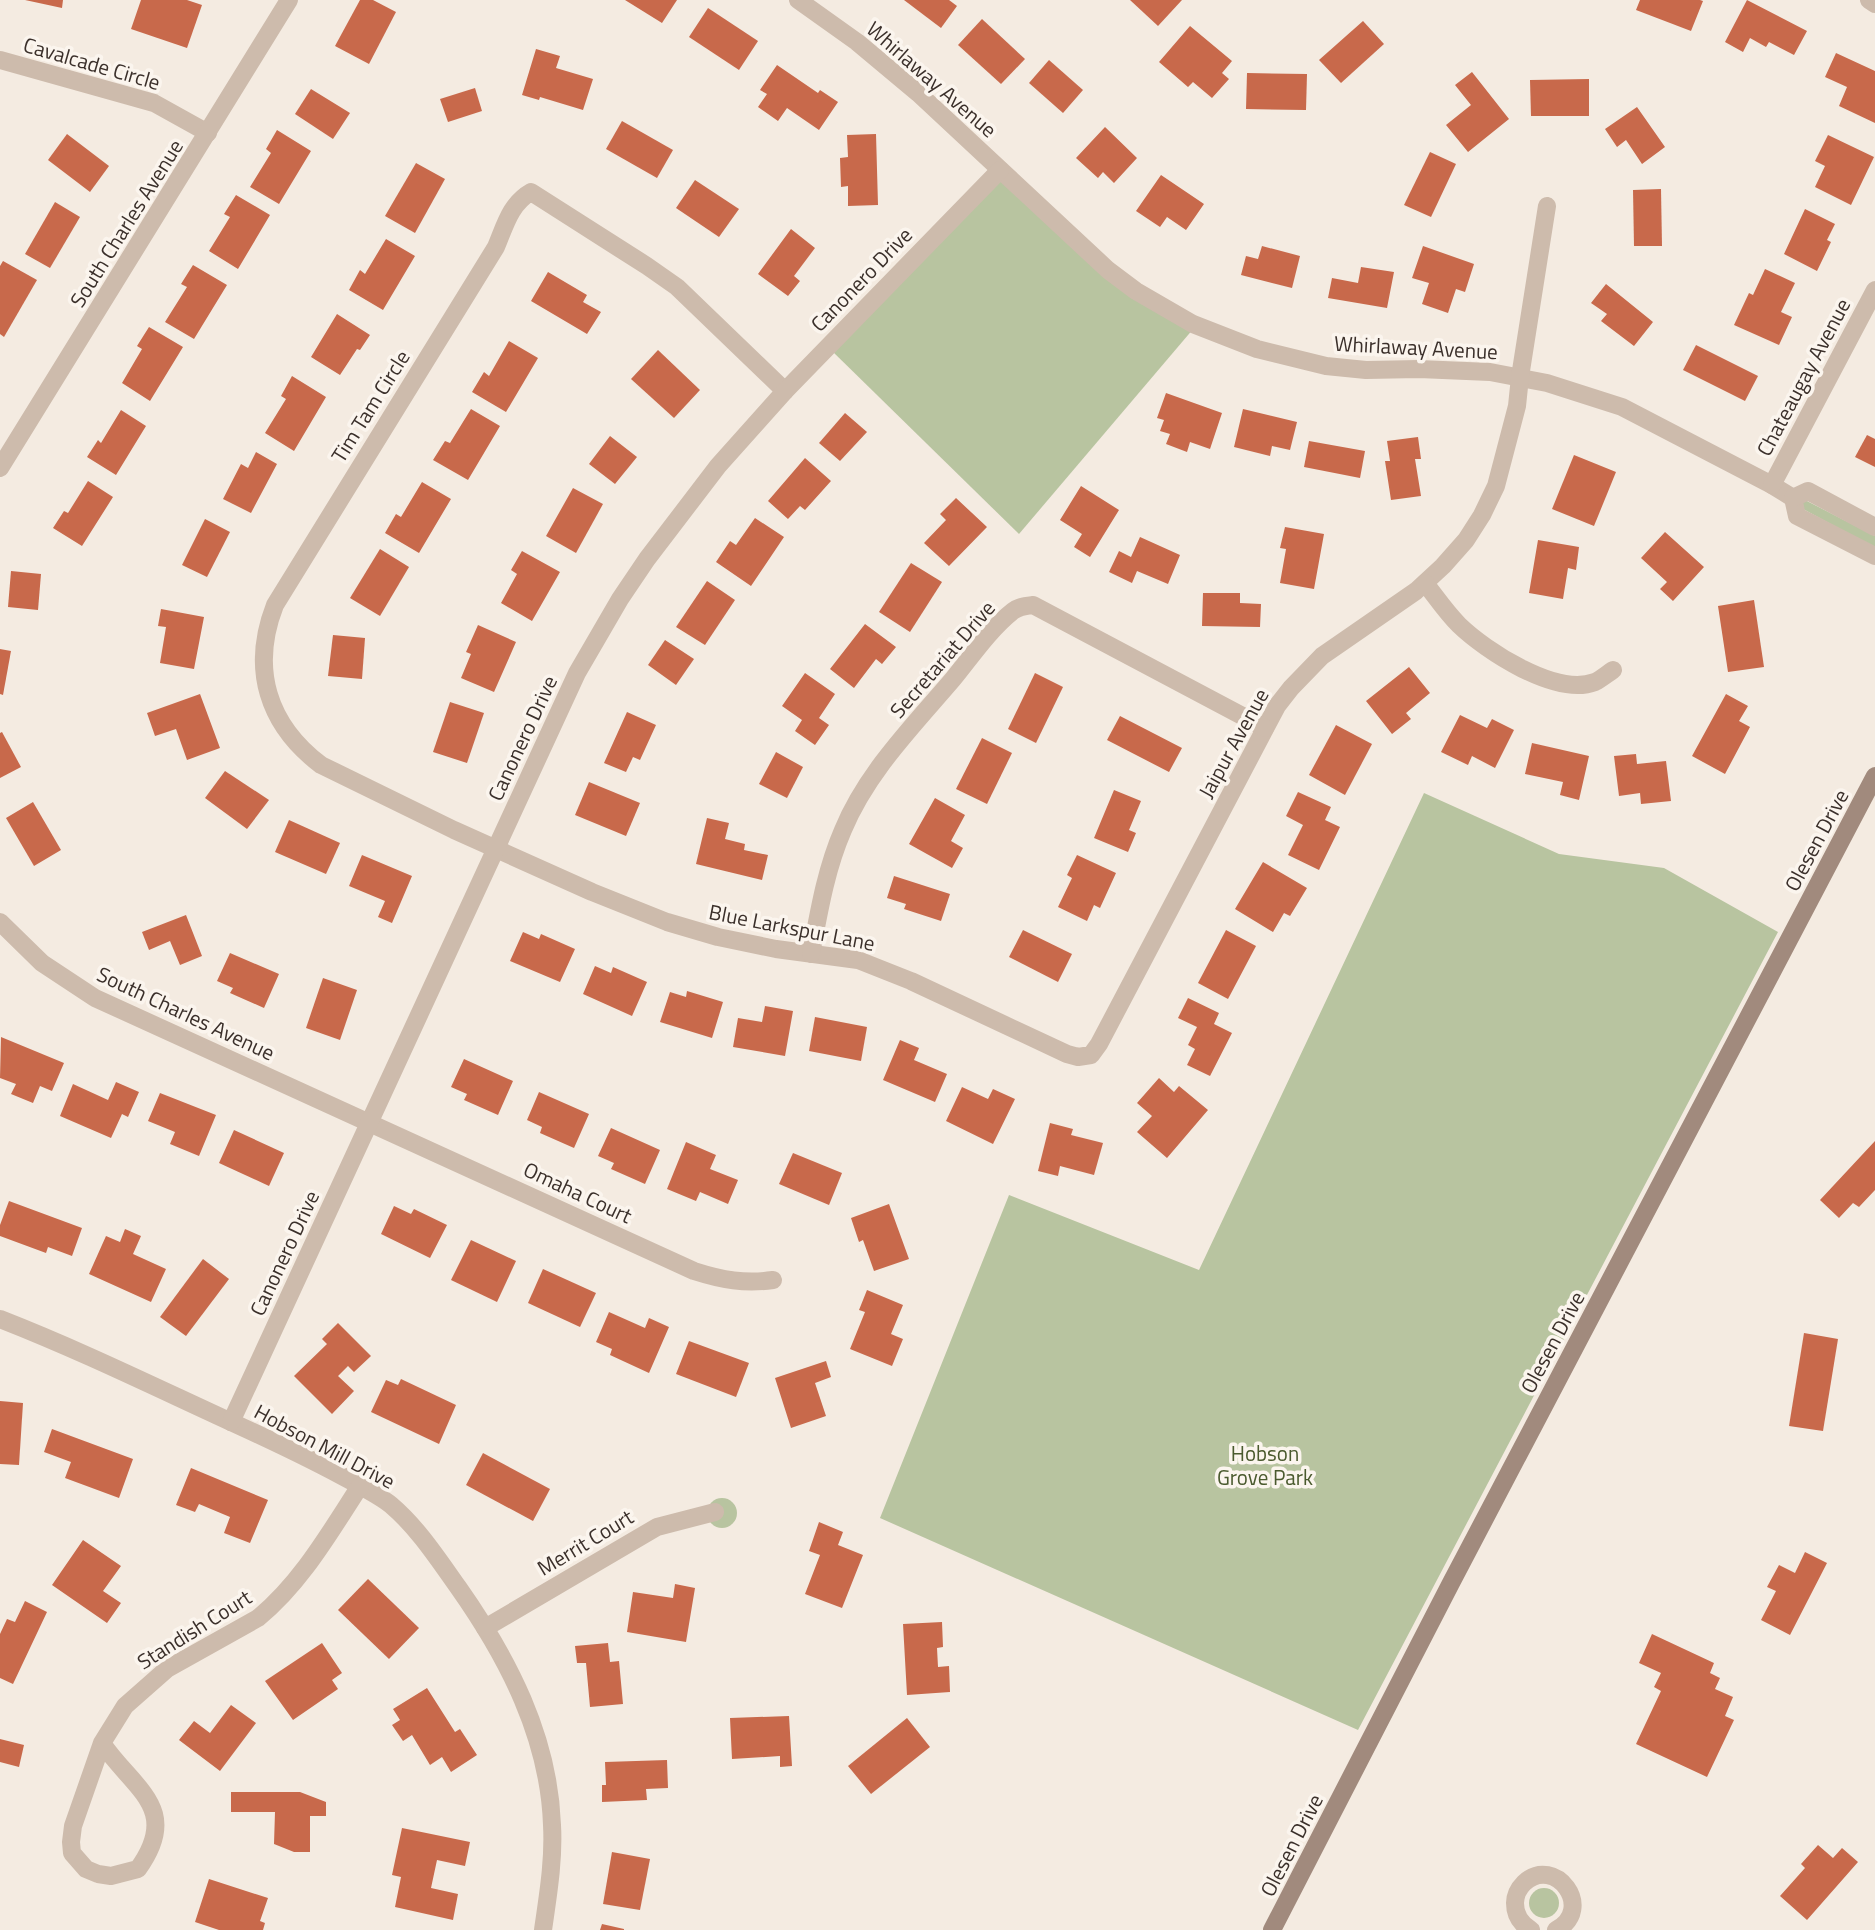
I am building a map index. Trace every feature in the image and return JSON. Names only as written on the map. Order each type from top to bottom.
[{"type":"street","name":"South Charles Avenue","points":[[0,468],[289,0]]},
{"type":"street","points":[[1869,0],[1875,4]]},
{"type":"street","name":"Whirlaway Avenue","points":[[802,1],[898,76],[1108,270],[1167,309],[1222,336],[1257,349],[1326,366],[1366,370],[1490,372],[1547,383],[1622,407],[1772,485],[1793,498],[1797,516],[1875,556]]},
{"type":"street","name":"Cavalcade Circle","points":[[0,60],[154,103],[208,133]]},
{"type":"street","name":"Canonero Drive","points":[[231,1422],[577,673],[620,599],[685,506],[785,391],[1000,170]]},
{"type":"street","name":"Tim Tam Circle","points":[[495,847],[354,782],[321,765],[304,752],[284,729],[271,704],[263,647],[269,620],[284,589],[496,247],[513,206],[531,192],[647,266],[677,288],[785,391]]},
{"type":"street","name":"Jaipur Avenue","points":[[1078,1057],[1091,1055],[1099,1044],[1277,706],[1322,656],[1424,583],[1443,566],[1466,540],[1482,515],[1496,486],[1516,414],[1547,206]]},
{"type":"street","name":"Chateaugay Avenue","points":[[1772,485],[1875,290]]},
{"type":"street","name":"Whirlaway Avenue","points":[[1793,498],[1808,491],[1875,527]]},
{"type":"street","points":[[1424,583],[1461,627],[1523,669],[1550,680],[1573,684],[1594,682],[1613,670]]},
{"type":"street","name":"Secretariat Drive","points":[[811,954],[829,868],[843,829],[858,800],[882,764],[985,640],[1013,611],[1022,606],[1033,605],[1265,728]]},
{"type":"street","name":"Olesen Drive","points":[[1272,1930],[1875,776]]},
{"type":"street","name":"Blue Larkspur Lane","points":[[495,847],[592,892],[667,922],[718,937],[858,960],[878,967],[1078,1057]]},
{"type":"street","name":"South Charles Avenue","points":[[0,922],[42,963],[95,998],[369,1122]]},
{"type":"street","name":"Omaha Court","points":[[369,1122],[694,1271],[736,1282],[773,1280]]},
{"type":"street","name":"Hobson Mill Drive","points":[[0,1319],[84,1353],[314,1461],[390,1504],[414,1527],[485,1628],[530,1715],[549,1785],[552,1825],[551,1870],[542,1930]]},
{"type":"street","name":"Standish Court","points":[[102,1743],[116,1763],[145,1793],[156,1824],[154,1840],[138,1869],[111,1876],[86,1869],[72,1853],[71,1842],[73,1826],[102,1743],[125,1706],[167,1669],[258,1618],[287,1591],[360,1486]]},
{"type":"street","name":"Merrit Court","points":[[485,1628],[657,1527],[715,1512]]},
{"type":"street","points":[[1528,1929],[1516,1914],[1516,1896],[1526,1881],[1543,1875],[1560,1880],[1571,1894],[1572,1912],[1568,1920],[1556,1930]]},
{"type":"green space","points":[[999,176],[1194,328],[1019,534],[831,350]]},
{"type":"green space","points":[[1805,500],[1875,536],[1875,548],[1803,509],[1800,502]]},
{"type":"green space","name":"Hobson Grove Park","points":[[1424,793],[1559,854],[1664,868],[1778,932],[1358,1730],[880,1518],[1009,1195],[1199,1270]]},
{"type":"green space","points":[[722,1498],[733,1502],[737,1513],[733,1524],[722,1528],[711,1524],[707,1513],[711,1502]]},
{"type":"green space","points":[[1544,1888],[1555,1892],[1559,1903],[1555,1914],[1544,1918],[1533,1914],[1529,1903],[1533,1892]]},
{"type":"building","points":[[25,0],[63,0],[62,8]]},
{"type":"building","points":[[141,0],[187,0],[202,5],[187,48],[131,29]]},
{"type":"building","points":[[360,0],[373,0],[396,12],[369,64],[335,46]]},
{"type":"building","points":[[625,0],[677,0],[662,23]]},
{"type":"building","points":[[904,0],[949,0],[957,6],[941,28]]},
{"type":"building","points":[[1130,0],[1182,0],[1158,26]]},
{"type":"building","points":[[1640,0],[1703,1],[1691,31],[1636,10]]},
{"type":"building","points":[[1747,0],[1807,31],[1794,55],[1769,42],[1766,47],[1750,38],[1743,52],[1725,42]]},
{"type":"building","points":[[708,8],[758,41],[739,70],[689,37]]},
{"type":"building","points":[[982,19],[1025,59],[1001,84],[958,45]]},
{"type":"building","points":[[1363,21],[1384,44],[1341,83],[1319,60]]},
{"type":"building","points":[[1190,26],[1232,61],[1222,73],[1229,79],[1212,98],[1193,82],[1188,87],[1159,62]]},
{"type":"building","points":[[536,49],[560,56],[556,68],[593,79],[583,110],[540,97],[539,100],[522,95]]},
{"type":"building","points":[[1836,53],[1875,71],[1875,123],[1839,106],[1847,87],[1825,77]]},
{"type":"building","points":[[1049,60],[1083,90],[1063,113],[1029,83]]},
{"type":"building","points":[[777,65],[818,93],[820,90],[838,102],[819,130],[787,108],[778,121],[758,107],[767,94],[760,90]]},
{"type":"building","points":[[1472,72],[1509,119],[1468,152],[1446,125],[1471,105],[1455,85]]},
{"type":"building","points":[[1247,73],[1307,74],[1306,110],[1246,109]]},
{"type":"building","points":[[1589,79],[1589,116],[1531,116],[1530,80]]},
{"type":"building","points":[[475,88],[482,111],[448,122],[440,99]]},
{"type":"building","points":[[311,89],[350,113],[333,139],[295,114]]},
{"type":"building","points":[[1637,107],[1665,147],[1642,164],[1626,140],[1617,147],[1605,129]]},
{"type":"building","points":[[622,121],[673,150],[657,178],[606,149]]},
{"type":"building","points":[[1105,127],[1137,158],[1114,183],[1103,172],[1098,178],[1076,158]]},
{"type":"building","points":[[277,130],[311,151],[279,204],[250,187],[271,153],[266,149]]},
{"type":"building","points":[[67,134],[109,166],[90,192],[48,160]]},
{"type":"building","points":[[876,134],[878,205],[848,206],[848,186],[841,187],[840,158],[848,157],[847,135]]},
{"type":"building","points":[[1828,135],[1874,157],[1851,205],[1815,187],[1825,166],[1815,161]]},
{"type":"building","points":[[1430,152],[1456,164],[1431,217],[1404,205]]},
{"type":"building","points":[[416,163],[445,179],[415,233],[385,216]]},
{"type":"building","points":[[1161,175],[1204,204],[1186,230],[1167,217],[1160,227],[1136,211]]},
{"type":"building","points":[[695,180],[739,209],[719,237],[676,208]]},
{"type":"building","points":[[1661,189],[1662,246],[1634,246],[1633,190]]},
{"type":"building","points":[[236,195],[270,215],[238,269],[209,251],[230,217],[224,214]]},
{"type":"building","points":[[55,202],[80,217],[50,268],[25,254]]},
{"type":"building","points":[[1805,209],[1835,224],[1827,240],[1831,242],[1817,271],[1784,254]]},
{"type":"building","points":[[791,229],[815,248],[794,276],[800,281],[788,296],[758,274]]},
{"type":"building","points":[[386,239],[415,256],[383,310],[349,290],[360,270],[365,274]]},
{"type":"building","points":[[1262,246],[1300,256],[1292,288],[1241,275],[1246,256],[1258,259]]},
{"type":"building","points":[[1423,246],[1474,264],[1465,292],[1456,289],[1448,313],[1422,304],[1429,283],[1412,278]]},
{"type":"building","points":[[3,261],[37,280],[4,337],[0,334],[0,266]]},
{"type":"building","points":[[193,265],[227,285],[194,339],[165,322],[187,287],[181,284]]},
{"type":"building","points":[[1361,267],[1394,272],[1387,308],[1328,298],[1332,278],[1358,283]]},
{"type":"building","points":[[1765,269],[1795,283],[1781,312],[1792,317],[1779,345],[1734,325],[1749,293],[1753,295]]},
{"type":"building","points":[[548,272],[587,295],[583,302],[601,312],[587,334],[531,301]]},
{"type":"building","points":[[1606,284],[1653,322],[1634,346],[1601,321],[1607,314],[1591,303]]},
{"type":"building","points":[[337,314],[370,335],[340,375],[311,357]]},
{"type":"building","points":[[149,327],[183,347],[150,401],[122,383],[142,349],[137,346]]},
{"type":"building","points":[[509,341],[538,358],[506,412],[472,392],[484,372],[489,376]]},
{"type":"building","points":[[1696,345],[1758,376],[1745,401],[1683,370]]},
{"type":"building","points":[[658,350],[700,390],[674,418],[631,379]]},
{"type":"building","points":[[292,376],[326,397],[294,451],[265,433],[286,399],[281,396]]},
{"type":"building","points":[[1166,393],[1222,413],[1210,449],[1190,442],[1187,452],[1166,444],[1170,434],[1160,431],[1164,420],[1157,418]]},
{"type":"building","points":[[471,409],[500,426],[468,480],[433,460],[445,441],[450,443]]},
{"type":"building","points":[[1243,409],[1297,422],[1290,450],[1272,446],[1270,456],[1234,447]]},
{"type":"building","points":[[121,410],[146,426],[116,475],[87,457],[98,440],[101,443]]},
{"type":"building","points":[[845,413],[867,432],[840,461],[819,443]]},
{"type":"building","points":[[1867,435],[1875,439],[1875,467],[1855,457]]},
{"type":"building","points":[[610,436],[637,457],[615,484],[589,464]]},
{"type":"building","points":[[1418,437],[1421,459],[1415,459],[1421,496],[1391,500],[1385,461],[1390,461],[1387,441]]},
{"type":"building","points":[[1309,441],[1365,451],[1360,478],[1304,467]]},
{"type":"building","points":[[256,452],[277,464],[251,513],[223,499],[241,464],[248,468]]},
{"type":"building","points":[[1574,455],[1616,472],[1594,526],[1552,509]]},
{"type":"building","points":[[805,458],[831,481],[805,510],[800,506],[788,519],[768,501]]},
{"type":"building","points":[[88,481],[113,497],[82,546],[53,528],[64,511],[68,513]]},
{"type":"building","points":[[422,482],[451,499],[419,553],[385,533],[396,514],[401,517]]},
{"type":"building","points":[[1081,486],[1119,510],[1090,557],[1074,547],[1082,534],[1060,520]]},
{"type":"building","points":[[573,488],[603,504],[576,553],[546,536]]},
{"type":"building","points":[[956,498],[987,527],[949,566],[924,543],[946,520],[940,514]]},
{"type":"building","points":[[755,518],[784,537],[751,586],[716,562],[730,541],[736,545]]},
{"type":"building","points":[[205,519],[230,532],[207,577],[182,565]]},
{"type":"building","points":[[1285,527],[1324,534],[1314,589],[1280,583],[1286,549],[1280,548]]},
{"type":"building","points":[[1665,532],[1704,567],[1673,601],[1660,589],[1667,582],[1641,558]]},
{"type":"building","points":[[1140,537],[1180,555],[1168,584],[1137,571],[1132,583],[1109,572],[1119,551],[1131,557]]},
{"type":"building","points":[[1538,540],[1579,547],[1576,570],[1568,568],[1563,599],[1529,593]]},
{"type":"building","points":[[380,549],[409,567],[380,616],[350,598]]},
{"type":"building","points":[[522,551],[560,572],[532,621],[501,603],[517,574],[511,570]]},
{"type":"building","points":[[911,563],[942,582],[910,632],[879,612]]},
{"type":"building","points":[[11,571],[41,574],[38,610],[8,607]]},
{"type":"building","points":[[707,581],[735,600],[705,645],[676,627]]},
{"type":"building","points":[[1203,593],[1240,593],[1240,603],[1261,604],[1260,627],[1202,626]]},
{"type":"building","points":[[1754,600],[1764,667],[1728,672],[1718,606]]},
{"type":"building","points":[[161,609],[204,617],[194,669],[160,663],[166,627],[158,626]]},
{"type":"building","points":[[865,624],[896,647],[882,664],[876,659],[854,688],[830,669]]},
{"type":"building","points":[[478,625],[516,642],[494,692],[461,678],[471,654],[466,652]]},
{"type":"building","points":[[333,635],[365,638],[362,679],[328,676]]},
{"type":"building","points":[[665,640],[694,659],[676,685],[648,665]]},
{"type":"building","points":[[0,649],[11,651],[3,695],[0,694]]},
{"type":"building","points":[[1409,667],[1430,693],[1406,713],[1411,719],[1392,734],[1366,701]]},
{"type":"building","points":[[805,673],[835,694],[819,718],[829,725],[815,745],[795,731],[802,720],[782,706]]},
{"type":"building","points":[[1035,673],[1063,687],[1036,743],[1008,729]]},
{"type":"building","points":[[200,694],[220,748],[187,760],[176,729],[155,736],[147,713]]},
{"type":"building","points":[[1726,694],[1748,706],[1739,721],[1750,727],[1725,774],[1692,756]]},
{"type":"building","points":[[450,702],[484,713],[467,763],[433,752]]},
{"type":"building","points":[[627,712],[656,725],[640,760],[633,757],[626,772],[604,763]]},
{"type":"building","points":[[1460,715],[1487,728],[1492,719],[1514,730],[1495,768],[1472,756],[1468,765],[1441,752]]},
{"type":"building","points":[[1120,716],[1182,748],[1169,772],[1107,740]]},
{"type":"building","points":[[1336,725],[1372,744],[1345,795],[1309,775]]},
{"type":"building","points":[[2,732],[21,767],[0,778],[0,733]]},
{"type":"building","points":[[982,738],[1012,753],[987,804],[956,789]]},
{"type":"building","points":[[1532,743],[1589,756],[1579,800],[1560,795],[1563,782],[1525,774]]},
{"type":"building","points":[[776,752],[803,767],[787,798],[759,784]]},
{"type":"building","points":[[1636,754],[1637,764],[1666,761],[1671,801],[1641,804],[1640,793],[1619,796],[1614,756]]},
{"type":"building","points":[[225,771],[269,800],[247,829],[205,798]]},
{"type":"building","points":[[589,782],[640,803],[626,836],[575,815]]},
{"type":"building","points":[[1114,790],[1141,801],[1129,830],[1136,833],[1128,852],[1094,838]]},
{"type":"building","points":[[1298,792],[1331,807],[1325,820],[1340,827],[1319,870],[1288,855],[1303,825],[1286,816]]},
{"type":"building","points":[[935,798],[965,815],[951,841],[963,848],[952,868],[909,844]]},
{"type":"building","points":[[33,802],[61,850],[34,866],[6,818]]},
{"type":"building","points":[[707,818],[729,823],[725,839],[745,844],[744,850],[768,855],[762,880],[696,864]]},
{"type":"building","points":[[289,820],[340,843],[326,874],[275,852]]},
{"type":"building","points":[[362,855],[412,876],[392,923],[378,917],[385,901],[349,886]]},
{"type":"building","points":[[1077,855],[1116,873],[1100,908],[1094,905],[1087,921],[1058,907],[1072,878],[1067,875]]},
{"type":"building","points":[[1263,862],[1307,888],[1290,916],[1284,913],[1273,932],[1235,909]]},
{"type":"building","points":[[894,876],[950,894],[941,921],[904,909],[906,904],[887,898]]},
{"type":"building","points":[[186,915],[202,956],[180,965],[170,941],[149,950],[142,932]]},
{"type":"building","points":[[1023,930],[1072,954],[1058,982],[1009,957]]},
{"type":"building","points":[[1226,930],[1256,946],[1228,999],[1198,983]]},
{"type":"building","points":[[523,932],[539,939],[541,934],[575,949],[560,982],[510,961]]},
{"type":"building","points":[[230,953],[279,974],[264,1008],[230,993],[233,988],[217,981]]},
{"type":"building","points":[[595,966],[611,973],[613,967],[647,982],[632,1016],[583,994]]},
{"type":"building","points":[[323,978],[357,990],[340,1040],[306,1028]]},
{"type":"building","points":[[687,991],[723,1002],[712,1038],[660,1022],[670,992],[686,997]]},
{"type":"building","points":[[1188,998],[1219,1013],[1214,1024],[1232,1033],[1210,1076],[1187,1065],[1195,1049],[1188,1045],[1197,1027],[1178,1018]]},
{"type":"building","points":[[765,1006],[793,1011],[785,1056],[733,1047],[738,1018],[762,1022]]},
{"type":"building","points":[[815,1017],[867,1027],[861,1061],[809,1051]]},
{"type":"building","points":[[1,1037],[64,1063],[52,1091],[40,1086],[33,1103],[11,1094],[16,1084],[0,1078]]},
{"type":"building","points":[[900,1040],[919,1048],[914,1060],[947,1074],[935,1102],[883,1080]]},
{"type":"building","points":[[464,1059],[513,1081],[498,1115],[464,1100],[467,1094],[451,1087]]},
{"type":"building","points":[[1159,1078],[1174,1092],[1179,1086],[1208,1110],[1167,1158],[1137,1132],[1152,1116],[1137,1103]]},
{"type":"building","points":[[116,1082],[139,1092],[128,1117],[122,1114],[111,1138],[60,1116],[73,1084],[108,1100]]},
{"type":"building","points":[[962,1087],[988,1099],[993,1089],[1015,1099],[993,1144],[946,1121]]},
{"type":"building","points":[[539,1092],[589,1114],[574,1148],[540,1133],[542,1127],[527,1120]]},
{"type":"building","points":[[160,1093],[216,1115],[199,1156],[170,1144],[175,1132],[148,1121]]},
{"type":"building","points":[[1050,1123],[1073,1129],[1071,1135],[1103,1143],[1094,1175],[1060,1166],[1058,1176],[1038,1171]]},
{"type":"building","points":[[611,1128],[660,1150],[645,1184],[611,1169],[614,1163],[598,1156]]},
{"type":"building","points":[[234,1130],[284,1153],[269,1186],[219,1163]]},
{"type":"building","points":[[1875,1141],[1875,1190],[1859,1207],[1853,1203],[1839,1218],[1820,1200]]},
{"type":"building","points":[[686,1142],[716,1155],[710,1169],[738,1180],[728,1204],[700,1192],[696,1201],[667,1189]]},
{"type":"building","points":[[793,1153],[842,1173],[829,1205],[779,1184]]},
{"type":"building","points":[[9,1201],[82,1228],[72,1256],[48,1247],[46,1253],[0,1236],[0,1225]]},
{"type":"building","points":[[889,1204],[909,1259],[874,1271],[863,1240],[859,1242],[851,1218]]},
{"type":"building","points":[[394,1206],[411,1214],[414,1209],[447,1225],[430,1258],[381,1234]]},
{"type":"building","points":[[125,1229],[141,1236],[133,1254],[166,1269],[151,1302],[89,1274],[106,1236],[120,1242]]},
{"type":"building","points":[[471,1240],[516,1261],[497,1302],[451,1280]]},
{"type":"building","points":[[203,1259],[229,1279],[186,1336],[160,1317]]},
{"type":"building","points":[[543,1269],[596,1293],[580,1327],[528,1303]]},
{"type":"building","points":[[867,1290],[903,1305],[891,1334],[903,1339],[892,1366],[850,1349],[865,1312],[859,1310]]},
{"type":"building","points":[[609,1312],[645,1328],[649,1318],[669,1327],[649,1373],[610,1355],[612,1349],[596,1342]]},
{"type":"building","points":[[338,1323],[371,1356],[354,1372],[348,1366],[338,1376],[354,1391],[332,1414],[294,1376],[327,1344],[322,1339]]},
{"type":"building","points":[[1804,1333],[1838,1339],[1823,1431],[1789,1426]]},
{"type":"building","points":[[689,1341],[749,1363],[736,1397],[676,1374]]},
{"type":"building","points":[[826,1361],[831,1377],[815,1383],[826,1416],[791,1428],[775,1378]]},
{"type":"building","points":[[401,1379],[456,1405],[439,1444],[371,1412],[386,1380],[398,1385]]},
{"type":"building","points":[[0,1401],[23,1403],[19,1465],[0,1464]]},
{"type":"building","points":[[52,1429],[133,1459],[119,1498],[65,1478],[71,1462],[44,1452]]},
{"type":"building","points":[[483,1453],[550,1489],[533,1521],[466,1485]]},
{"type":"building","points":[[191,1468],[268,1500],[250,1543],[224,1533],[230,1517],[199,1504],[195,1512],[176,1505]]},
{"type":"building","points":[[819,1522],[843,1532],[838,1545],[863,1555],[842,1608],[805,1594],[820,1555],[809,1551]]},
{"type":"building","points":[[83,1540],[121,1566],[103,1591],[121,1603],[107,1623],[52,1585]]},
{"type":"building","points":[[1805,1552],[1827,1563],[1790,1635],[1761,1620],[1776,1591],[1767,1587],[1779,1565],[1795,1573]]},
{"type":"building","points":[[368,1579],[419,1628],[389,1659],[338,1610]]},
{"type":"building","points":[[675,1584],[695,1588],[686,1642],[627,1632],[633,1592],[673,1598]]},
{"type":"building","points":[[25,1601],[47,1612],[13,1684],[0,1678],[0,1634],[7,1619],[15,1622]]},
{"type":"building","points":[[942,1622],[943,1647],[937,1648],[938,1667],[949,1666],[950,1692],[907,1695],[903,1624]]},
{"type":"building","points":[[1652,1634],[1714,1663],[1710,1673],[1720,1678],[1715,1689],[1733,1697],[1725,1716],[1734,1720],[1707,1777],[1636,1744],[1661,1691],[1654,1687],[1661,1673],[1639,1663]]},
{"type":"building","points":[[322,1643],[342,1673],[332,1680],[338,1689],[293,1720],[265,1681]]},
{"type":"building","points":[[608,1643],[610,1662],[619,1661],[623,1704],[590,1707],[586,1663],[577,1663],[575,1646]]},
{"type":"building","points":[[427,1688],[455,1732],[460,1729],[477,1755],[451,1772],[442,1757],[430,1765],[412,1735],[403,1741],[392,1725],[400,1720],[393,1709]]},
{"type":"building","points":[[231,1705],[256,1723],[220,1771],[179,1740],[194,1721],[210,1733]]},
{"type":"building","points":[[789,1716],[792,1766],[780,1767],[780,1756],[732,1759],[730,1718]]},
{"type":"building","points":[[907,1718],[930,1747],[871,1794],[848,1766]]},
{"type":"building","points":[[0,1739],[24,1745],[19,1767],[0,1762]]},
{"type":"building","points":[[667,1760],[668,1788],[646,1789],[647,1800],[602,1802],[602,1785],[606,1785],[605,1762]]},
{"type":"building","points":[[231,1792],[300,1792],[326,1802],[326,1816],[310,1816],[310,1852],[294,1852],[274,1844],[275,1812],[231,1812]]},
{"type":"building","points":[[402,1828],[470,1842],[465,1866],[437,1860],[431,1888],[458,1894],[453,1920],[395,1907],[401,1877],[392,1875]]},
{"type":"building","points":[[1818,1845],[1833,1858],[1842,1848],[1858,1862],[1807,1920],[1780,1896],[1805,1868],[1801,1864]]},
{"type":"building","points":[[612,1852],[650,1859],[640,1910],[603,1904]]},
{"type":"building","points":[[209,1879],[268,1898],[260,1921],[265,1923],[263,1930],[219,1930],[195,1922]]},
{"type":"building","points":[[602,1924],[624,1929],[624,1930],[600,1930]]}]
